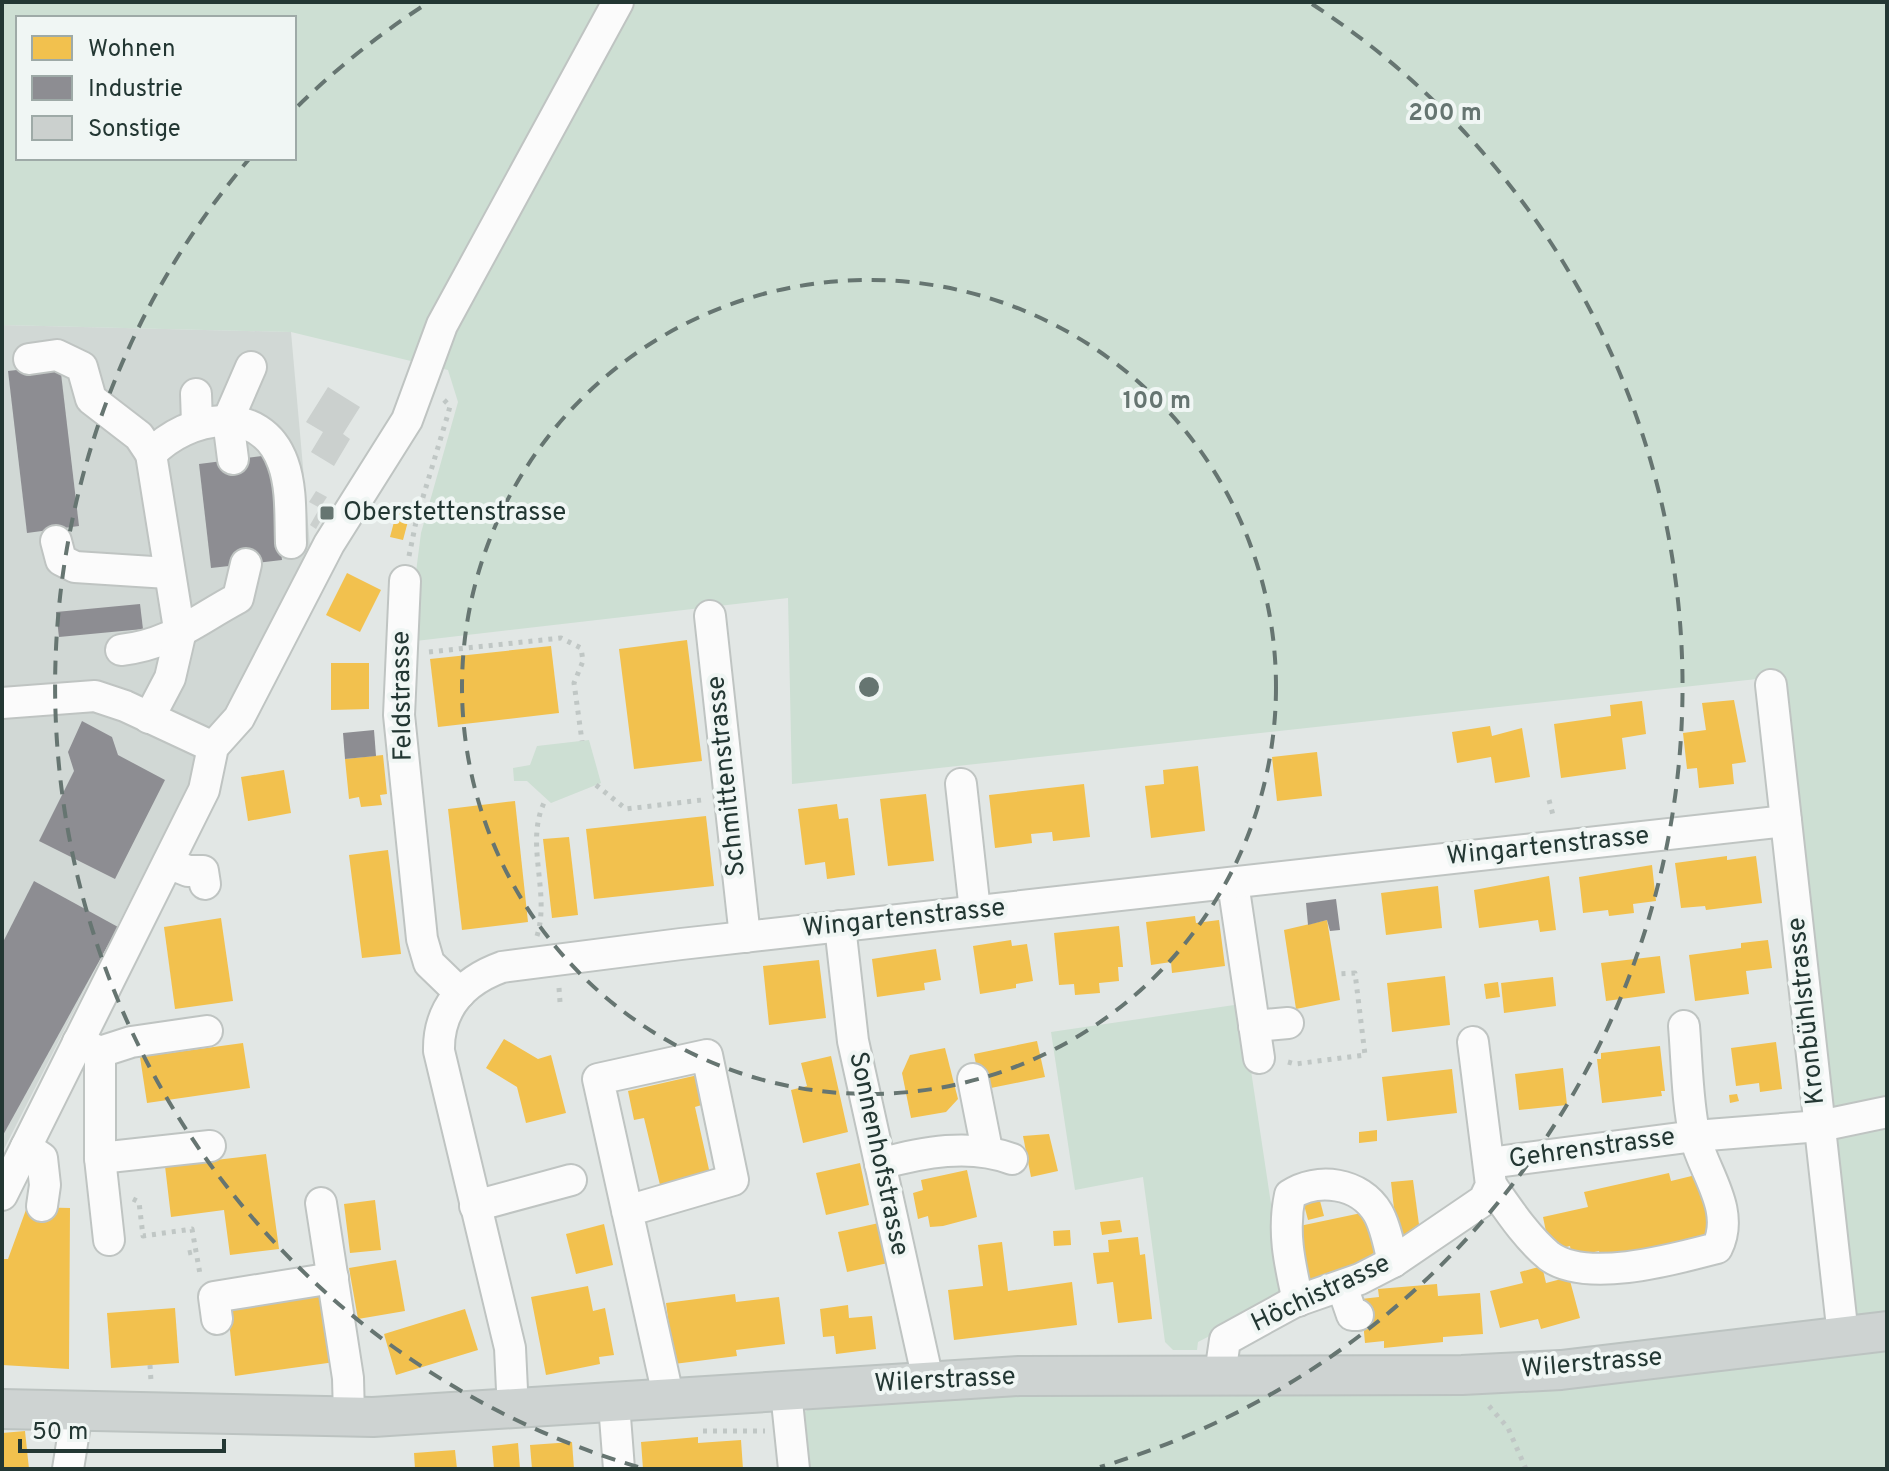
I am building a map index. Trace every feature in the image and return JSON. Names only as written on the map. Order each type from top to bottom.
[{"type":"main road","name":"Wilerstrasse","points":[[2,1409],[349,1416],[513,1411],[928,1380],[1064,1374],[1462,1375],[1561,1370],[1887,1331]]},
{"type":"street","points":[[2,1195],[26,1147],[89,1047],[168,863],[204,790],[213,747],[239,718],[329,544],[402,429],[442,325],[618,2]]},
{"type":"street","points":[[29,359],[57,355],[82,367],[91,399],[139,436],[151,454],[180,635],[170,678],[149,718]]},
{"type":"street","points":[[233,459],[228,420],[251,367]]},
{"type":"street","points":[[151,454],[197,408],[264,434],[283,462],[291,543]]},
{"type":"street","points":[[56,541],[61,560],[75,567],[168,573]]},
{"type":"street","points":[[121,650],[149,647],[180,635],[238,598],[246,564]]},
{"type":"street","name":"Feldstrasse","points":[[405,581],[399,715],[422,939],[429,963],[460,993]]},
{"type":"street","name":"Schmittenstrasse","points":[[710,616],[745,937]]},
{"type":"street","name":"Kronbühlstrasse","points":[[1771,685],[1843,1336]]},
{"type":"street","points":[[2,703],[95,696],[213,747]]},
{"type":"street","points":[[961,784],[975,911]]},
{"type":"street","name":"Wingartenstrasse","points":[[513,1411],[510,1348],[439,1051],[443,1018],[460,993],[483,973],[502,967],[614,963],[682,954],[745,937],[1786,821]]},
{"type":"street","points":[[168,863],[188,871],[203,871],[205,884]]},
{"type":"street","points":[[1233,883],[1254,1026],[1274,1060]]},
{"type":"street","name":"Sonnenhofstrasse","points":[[840,926],[853,1041],[928,1380]]},
{"type":"street","points":[[1254,1026],[1288,1023]]},
{"type":"street","name":"Gehrenstrasse","points":[[1684,1026],[1695,1136]]},
{"type":"street","points":[[89,1047],[207,1031]]},
{"type":"street","name":"Gehrenstrasse","points":[[1473,1042],[1488,1182],[1695,1136],[1820,1126]]},
{"type":"street","points":[[89,1047],[109,1240]]},
{"type":"street","points":[[627,1211],[733,1180],[707,1055],[598,1079],[627,1211],[669,1400]]},
{"type":"street","points":[[880,1164],[914,1154],[1000,1154],[973,1079]]},
{"type":"street","points":[[1820,1126],[1887,1112]]},
{"type":"street","points":[[1488,1182],[1510,1212],[1552,1258],[1595,1270],[1686,1256],[1717,1248],[1724,1234],[1713,1182],[1695,1136]]},
{"type":"street","points":[[100,1158],[210,1146]]},
{"type":"street","points":[[26,1147],[42,1158],[45,1185],[42,1206]]},
{"type":"street","points":[[475,1206],[571,1180]]},
{"type":"street","name":"Höchistrasse","points":[[1220,1374],[1225,1340],[1298,1301],[1342,1286],[1393,1262],[1488,1182]]},
{"type":"street","points":[[1298,1301],[1287,1252],[1285,1219],[1290,1195],[1305,1185],[1334,1197],[1358,1192],[1378,1212],[1393,1262]]},
{"type":"street","points":[[321,1203],[348,1378],[349,1416]]},
{"type":"street","points":[[217,1319],[214,1297],[333,1278]]},
{"type":"street","points":[[1342,1286],[1352,1315],[1358,1315]]},
{"type":"street","points":[[786,1392],[794,1469]]},
{"type":"street","points":[[614,1404],[619,1469]]},
{"type":"street","points":[[68,1469],[77,1412]]},
{"type":"path","points":[[405,581],[417,517],[450,406],[437,397]]},
{"type":"path","points":[[400,655],[561,638],[581,648],[583,661],[574,683],[582,741]]},
{"type":"path","points":[[596,785],[626,809],[730,797]]},
{"type":"path","points":[[533,948],[542,919],[535,819],[546,799]]},
{"type":"path","points":[[1274,1060],[1295,1064],[1365,1055],[1355,973],[1338,974]]},
{"type":"path","points":[[143,1236],[192,1229],[202,1285]]},
{"type":"path","points":[[188,1253],[197,1251]]},
{"type":"path","points":[[1462,1375],[1508,1428],[1526,1469]]},
{"type":"path","points":[[690,1431],[778,1430]]},
{"type":"shaded area","points":[[2,325],[291,332],[310,546],[2,1153]]},
{"type":"green space","points":[[2,2],[1887,2],[1887,1469],[803,1469],[798,1417],[811,1407],[978,1394],[1860,1351],[1784,676],[792,784],[788,598],[407,642],[421,533],[458,402],[448,370],[291,332],[2,325]]},
{"type":"green space","points":[[589,740],[601,783],[551,803],[527,781],[514,781],[513,768],[530,765],[537,746]]},
{"type":"green space","points":[[1241,1004],[1285,1297],[1198,1342],[1197,1350],[1173,1350],[1165,1342],[1143,1177],[1075,1190],[1051,1032]]},
{"type":"building: Wohnen","points":[[398,507],[411,510],[403,540],[390,537]]},
{"type":"building: Wohnen","points":[[347,573],[381,590],[360,632],[326,615]]},
{"type":"building: Wohnen","points":[[687,640],[702,761],[634,769],[619,649]]},
{"type":"building: Wohnen","points":[[551,646],[559,713],[438,727],[430,659]]},
{"type":"building: Wohnen","points":[[331,663],[369,663],[369,709],[331,710]]},
{"type":"building: Wohnen","points":[[1734,700],[1746,762],[1732,764],[1734,784],[1699,788],[1697,768],[1687,769],[1683,733],[1706,730],[1702,703]]},
{"type":"building: Wohnen","points":[[1642,701],[1646,734],[1622,738],[1626,769],[1561,778],[1554,724],[1611,716],[1610,705]]},
{"type":"building: Wohnen","points":[[1490,726],[1492,736],[1522,728],[1530,777],[1495,783],[1491,757],[1457,763],[1452,732]]},
{"type":"building: Wohnen","points":[[1317,752],[1322,796],[1277,801],[1272,757]]},
{"type":"building: Wohnen","points":[[383,755],[387,794],[380,795],[382,805],[361,807],[359,797],[349,799],[345,759]]},
{"type":"building: Wohnen","points":[[1198,766],[1205,831],[1151,838],[1145,786],[1164,784],[1163,770]]},
{"type":"building: Wohnen","points":[[284,770],[291,813],[248,821],[241,777]]},
{"type":"building: Wohnen","points":[[1084,784],[1090,837],[1053,841],[1052,832],[1031,834],[1032,843],[995,848],[989,795]]},
{"type":"building: Wohnen","points":[[926,794],[934,861],[888,866],[880,799]]},
{"type":"building: Wohnen","points":[[515,801],[528,922],[462,930],[448,809]]},
{"type":"building: Wohnen","points":[[837,804],[839,819],[848,818],[855,875],[827,879],[825,862],[805,865],[798,809]]},
{"type":"building: Wohnen","points":[[706,816],[714,886],[594,899],[586,829]]},
{"type":"building: Wohnen","points":[[569,837],[578,915],[552,918],[543,839]]},
{"type":"building: Wohnen","points":[[388,850],[401,954],[362,958],[349,855]]},
{"type":"building: Wohnen","points":[[1727,856],[1727,860],[1756,856],[1762,903],[1706,910],[1705,906],[1681,908],[1675,863]]},
{"type":"building: Wohnen","points":[[1652,865],[1656,901],[1633,904],[1634,913],[1609,916],[1608,910],[1583,913],[1579,877]]},
{"type":"building: Wohnen","points":[[1549,876],[1556,930],[1540,932],[1538,920],[1479,928],[1474,890]]},
{"type":"building: Wohnen","points":[[1438,886],[1442,928],[1386,935],[1381,893]]},
{"type":"building: Wohnen","points":[[1195,916],[1196,923],[1219,920],[1225,966],[1172,973],[1171,962],[1151,965],[1146,922]]},
{"type":"building: Wohnen","points":[[221,918],[233,1001],[175,1009],[164,927]]},
{"type":"building: Wohnen","points":[[1327,920],[1340,1000],[1296,1009],[1284,930]]},
{"type":"building: Wohnen","points":[[1119,926],[1123,967],[1118,967],[1119,981],[1099,983],[1100,993],[1075,995],[1074,984],[1059,985],[1054,933]]},
{"type":"building: Wohnen","points":[[1011,940],[1012,946],[1027,944],[1033,981],[1016,984],[1016,988],[980,994],[973,946]]},
{"type":"building: Wohnen","points":[[1768,940],[1772,968],[1746,971],[1749,994],[1695,1001],[1689,955],[1741,948],[1741,943]]},
{"type":"building: Wohnen","points":[[936,949],[941,980],[924,983],[925,990],[877,997],[872,959]]},
{"type":"building: Wohnen","points":[[1660,956],[1665,993],[1606,1001],[1601,963]]},
{"type":"building: Wohnen","points":[[819,960],[826,1018],[769,1025],[763,966]]},
{"type":"building: Wohnen","points":[[1445,976],[1450,1025],[1392,1032],[1387,983]]},
{"type":"building: Wohnen","points":[[1553,977],[1556,1006],[1504,1013],[1501,983]]},
{"type":"building: Wohnen","points":[[1498,982],[1500,997],[1486,999],[1484,984]]},
{"type":"building: Wohnen","points":[[504,1039],[538,1059],[551,1055],[566,1113],[526,1123],[517,1087],[486,1068]]},
{"type":"building: Wohnen","points":[[1037,1041],[1045,1077],[981,1090],[974,1054]]},
{"type":"building: Wohnen","points":[[1776,1042],[1782,1089],[1760,1092],[1759,1083],[1736,1086],[1731,1048]]},
{"type":"building: Wohnen","points":[[243,1043],[250,1088],[147,1103],[140,1057]]},
{"type":"building: Wohnen","points":[[1660,1046],[1665,1091],[1661,1091],[1662,1096],[1602,1103],[1597,1059],[1601,1059],[1601,1053]]},
{"type":"building: Wohnen","points":[[945,1048],[958,1099],[946,1112],[911,1118],[902,1073],[910,1055]]},
{"type":"building: Wohnen","points":[[831,1056],[848,1132],[803,1143],[791,1090],[807,1086],[801,1063]]},
{"type":"building: Wohnen","points":[[1563,1068],[1567,1105],[1519,1110],[1515,1074]]},
{"type":"building: Wohnen","points":[[1452,1069],[1457,1113],[1387,1121],[1382,1077]]},
{"type":"building: Wohnen","points":[[698,1075],[705,1104],[695,1107],[710,1174],[660,1185],[644,1118],[634,1120],[628,1091]]},
{"type":"building: Wohnen","points":[[1737,1094],[1739,1101],[1730,1103],[1729,1095]]},
{"type":"building: Wohnen","points":[[1377,1130],[1377,1141],[1359,1143],[1359,1132]]},
{"type":"building: Wohnen","points":[[1049,1134],[1058,1171],[1031,1177],[1023,1136]]},
{"type":"building: Wohnen","points":[[266,1154],[279,1249],[230,1255],[224,1210],[171,1217],[165,1166]]},
{"type":"building: Wohnen","points":[[860,1163],[869,1205],[826,1215],[816,1173]]},
{"type":"building: Wohnen","points":[[967,1170],[977,1217],[930,1227],[928,1216],[918,1219],[913,1193],[923,1190],[921,1180]]},
{"type":"building: Wohnen","points":[[1669,1173],[1671,1181],[1704,1173],[1719,1242],[1601,1263],[1599,1251],[1572,1257],[1570,1246],[1550,1251],[1543,1217],[1588,1207],[1584,1192]]},
{"type":"building: Wohnen","points":[[1413,1180],[1420,1232],[1397,1235],[1391,1182]]},
{"type":"building: Wohnen","points":[[1319,1197],[1324,1216],[1308,1220],[1303,1201]]},
{"type":"building: Wohnen","points":[[375,1200],[381,1250],[350,1253],[344,1204]]},
{"type":"building: Wohnen","points":[[27,1207],[70,1208],[69,1369],[2,1365],[2,1259],[8,1259]]},
{"type":"building: Wohnen","points":[[1366,1212],[1377,1250],[1358,1266],[1307,1285],[1290,1228]]},
{"type":"building: Wohnen","points":[[1120,1220],[1122,1232],[1102,1235],[1100,1222]]},
{"type":"building: Wohnen","points":[[879,1223],[888,1263],[847,1272],[838,1232]]},
{"type":"building: Wohnen","points":[[604,1224],[613,1265],[576,1274],[566,1234]]},
{"type":"building: Wohnen","points":[[1070,1230],[1071,1245],[1054,1246],[1053,1231]]},
{"type":"building: Wohnen","points":[[1138,1237],[1140,1255],[1145,1254],[1152,1319],[1118,1323],[1113,1282],[1097,1284],[1093,1253],[1109,1252],[1108,1240]]},
{"type":"building: Wohnen","points":[[1002,1242],[1008,1291],[1072,1282],[1077,1325],[954,1340],[948,1290],[983,1286],[978,1245]]},
{"type":"building: Wohnen","points":[[396,1260],[405,1311],[358,1319],[349,1268]]},
{"type":"building: Wohnen","points":[[1542,1266],[1546,1283],[1569,1277],[1580,1318],[1541,1329],[1538,1319],[1500,1328],[1490,1291],[1523,1283],[1520,1272]]},
{"type":"building: Wohnen","points":[[1437,1284],[1438,1296],[1480,1293],[1483,1334],[1443,1337],[1443,1342],[1384,1348],[1384,1341],[1365,1343],[1361,1299],[1379,1297],[1378,1289]]},
{"type":"building: Wohnen","points":[[588,1286],[593,1311],[605,1308],[614,1355],[599,1357],[600,1364],[546,1375],[531,1297]]},
{"type":"building: Wohnen","points":[[325,1289],[335,1362],[235,1376],[227,1303]]},
{"type":"building: Wohnen","points":[[735,1294],[736,1302],[779,1297],[785,1344],[736,1350],[737,1356],[674,1364],[666,1303]]},
{"type":"building: Wohnen","points":[[848,1305],[849,1318],[872,1316],[876,1349],[836,1354],[834,1336],[823,1337],[820,1309]]},
{"type":"building: Wohnen","points":[[175,1308],[179,1363],[111,1368],[107,1313]]},
{"type":"building: Wohnen","points":[[465,1309],[478,1350],[396,1375],[384,1334]]},
{"type":"building: Wohnen","points":[[25,1431],[29,1469],[2,1469],[2,1433]]},
{"type":"building: Wohnen","points":[[698,1437],[698,1443],[741,1440],[743,1469],[643,1469],[641,1442]]},
{"type":"building: Wohnen","points":[[572,1442],[574,1469],[532,1469],[530,1445]]},
{"type":"building: Wohnen","points":[[518,1443],[520,1469],[494,1469],[492,1446]]},
{"type":"building: Wohnen","points":[[455,1450],[457,1469],[415,1469],[414,1453]]},
{"type":"building: Industrie","points":[[60,365],[79,526],[27,533],[8,371]]},
{"type":"building: Industrie","points":[[270,455],[282,560],[211,568],[199,464]]},
{"type":"building: Industrie","points":[[140,604],[143,629],[59,637],[56,612]]},
{"type":"building: Industrie","points":[[82,721],[112,737],[118,755],[165,780],[115,879],[39,841],[74,771],[68,752]]},
{"type":"building: Industrie","points":[[374,730],[376,756],[345,759],[343,733]]},
{"type":"building: Industrie","points":[[34,881],[118,927],[2,1137],[2,944]]},
{"type":"building: Industrie","points":[[1336,899],[1340,930],[1330,931],[1327,920],[1308,925],[1306,903]]},
{"type":"building: Sonstige","points":[[328,387],[360,407],[343,434],[350,439],[334,466],[311,452],[323,432],[306,422]]},
{"type":"building: Sonstige","points":[[316,491],[327,497],[320,508],[309,502]]},
{"type":"building: Sonstige","points":[[318,511],[324,515],[316,529],[310,525]]},
{"type":"place","name":"Oberstettenstrasse","points":[[327,513]]}]
